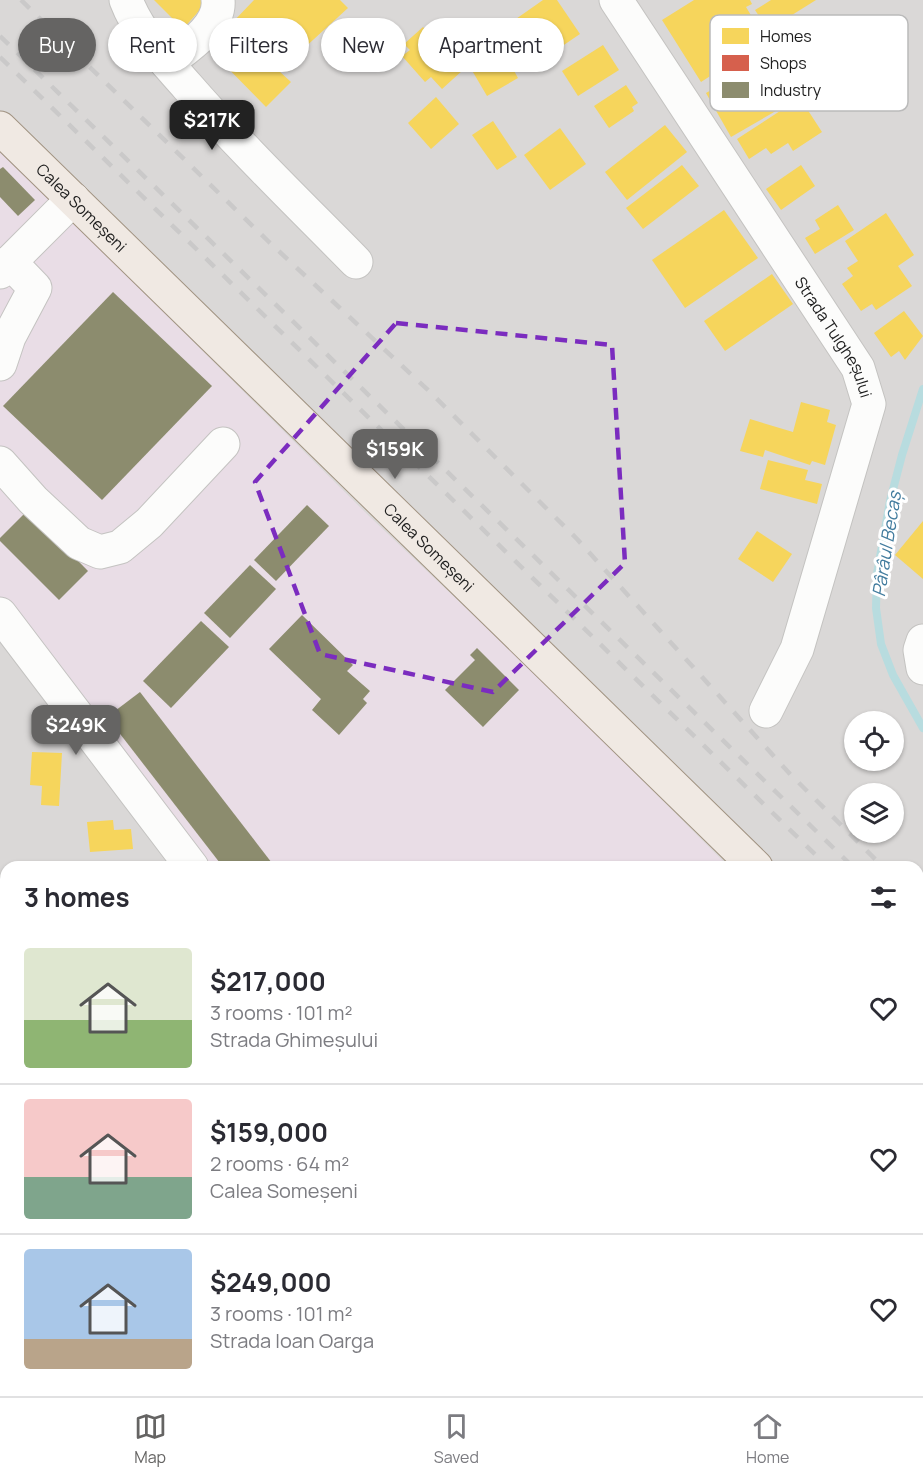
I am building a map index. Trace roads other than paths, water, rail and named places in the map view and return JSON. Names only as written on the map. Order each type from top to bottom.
[{"type":"main road","name":"Calea Someșeni","points":[[0,128],[750,861]]},
{"type":"street","points":[[126,0],[134,18]]},
{"type":"street","points":[[197,39],[207,31],[219,6],[218,0]]},
{"type":"street","name":"Strada Tulgheșului","points":[[616,0],[858,368],[869,404],[797,650],[766,711]]},
{"type":"street","points":[[175,72],[214,117],[356,262]]},
{"type":"street","points":[[0,364],[9,337],[35,288],[5,267],[73,199]]},
{"type":"street","points":[[0,463],[33,500],[79,543],[100,552],[120,547],[149,523],[223,444]]},
{"type":"street","points":[[0,614],[187,861]]},
{"type":"street","points":[[923,641],[920,650],[923,668]]},
{"type":"waterway","name":"Pârâul Becaș","points":[[923,389],[890,501],[877,574],[876,608],[881,644],[893,675],[923,728]]},
{"type":"railway","points":[[21,0],[269,242],[429,391],[577,539],[790,774],[877,861]]},
{"type":"railway","points":[[0,36],[847,861]]},
{"type":"railway","points":[[0,57],[822,861]]}]
